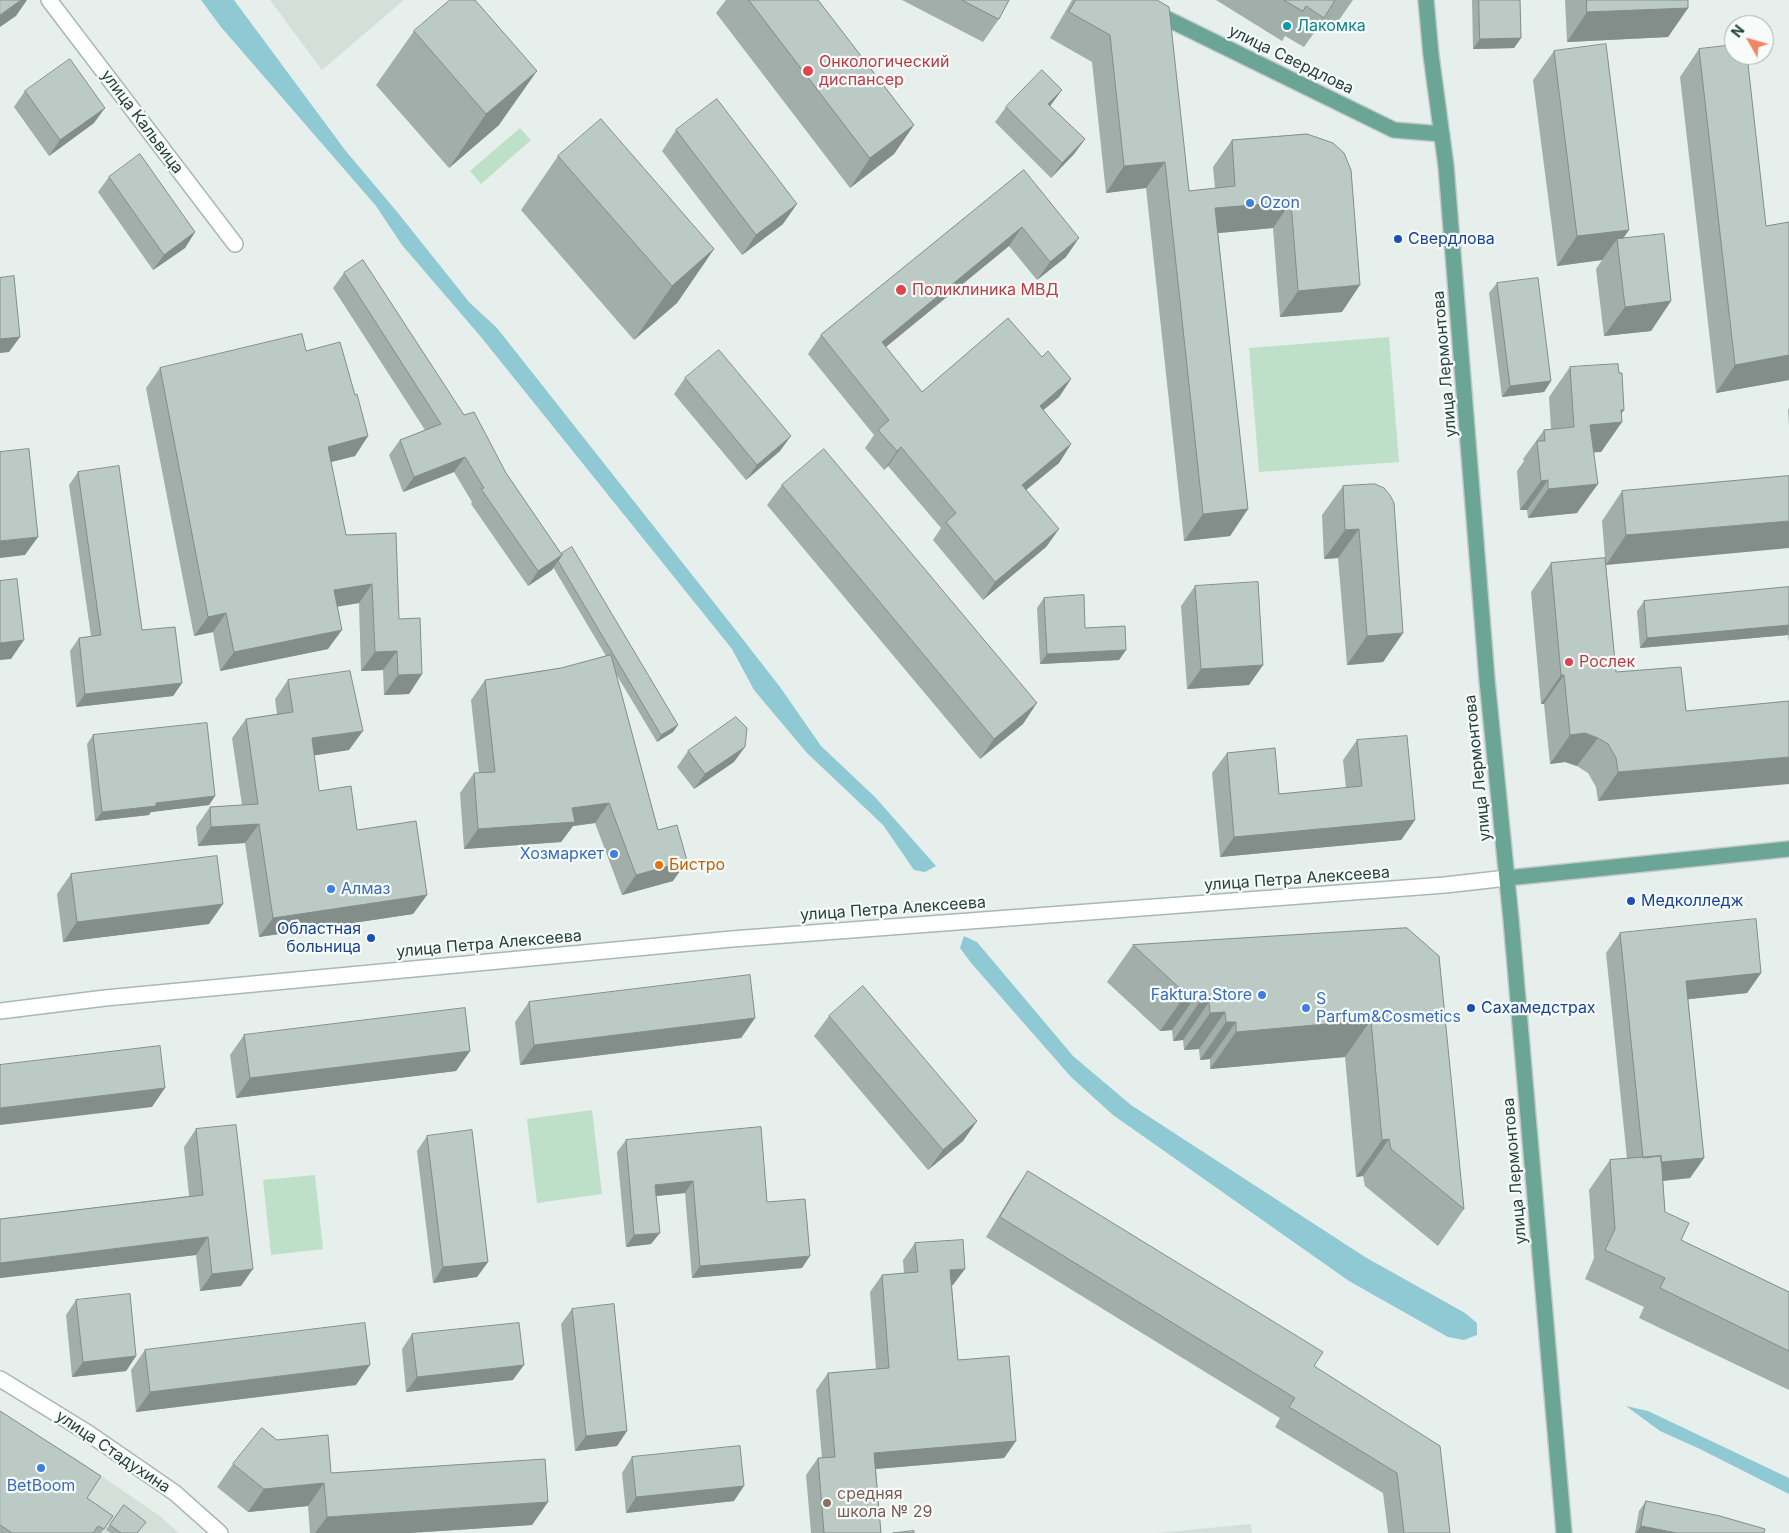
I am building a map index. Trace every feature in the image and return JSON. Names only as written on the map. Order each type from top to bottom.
[{"type":"main road","name":"улица Свердлова","points":[[1129,0],[1394,130],[1442,134]]},
{"type":"main road","name":"улица Лермонтова","points":[[1426,0],[1431,56],[1442,134],[1458,306],[1487,680],[1507,878],[1564,1533]]},
{"type":"main road","name":"улица Петра Алексеева","points":[[1507,878],[1789,849]]},
{"type":"street","name":"улица Кальвица","points":[[49,0],[235,244]]},
{"type":"street","name":"улица Петра Алексеева","points":[[0,1011],[105,998],[741,938],[1445,885],[1507,878]]},
{"type":"street","name":"улица Стадухина","points":[[0,1379],[88,1433],[175,1493],[212,1530]]},
{"type":"shaded area","points":[[270,0],[404,0],[322,70]]},
{"type":"shaded area","points":[[0,1412],[72,1456],[160,1516],[179,1533],[0,1533]]},
{"type":"shaded area","points":[[1251,1524],[1252,1533],[1157,1533]]},
{"type":"green space","points":[[520,128],[531,140],[481,184],[470,171]]},
{"type":"green space","points":[[1389,337],[1399,462],[1259,472],[1249,348]]},
{"type":"green space","points":[[592,1110],[602,1194],[537,1203],[527,1119]]},
{"type":"green space","points":[[315,1175],[323,1249],[271,1255],[263,1180]]},
{"type":"water","points":[[201,0],[234,0],[345,150],[469,302],[497,328],[780,687],[821,746],[875,797],[936,866],[925,872],[914,870],[883,825],[807,753],[754,690],[732,649],[481,337],[402,245],[376,206],[221,27]]},
{"type":"water","points":[[964,936],[977,942],[1073,1056],[1131,1105],[1365,1257],[1465,1313],[1477,1323],[1477,1335],[1464,1340],[1448,1337],[1349,1281],[1113,1115],[1071,1077],[972,964],[960,948]]},
{"type":"water","points":[[1626,1406],[1648,1411],[1789,1478],[1789,1494],[1660,1431]]},
{"type":"building","points":[[0,0],[21,0],[0,15]]},
{"type":"building","points":[[450,0],[475,0],[537,71],[486,114],[414,31]]},
{"type":"building","points":[[749,0],[818,0],[914,125],[870,158]]},
{"type":"building","points":[[962,0],[1009,0],[999,19]]},
{"type":"building","points":[[1076,0],[1157,0],[1169,7],[1189,191],[1235,186],[1232,140],[1307,134],[1333,143],[1344,153],[1351,170],[1360,285],[1298,291],[1291,202],[1215,208],[1248,509],[1203,514],[1165,162],[1124,166],[1110,35],[1069,12]]},
{"type":"building","points":[[1284,0],[1335,0],[1324,18],[1306,6],[1303,11]]},
{"type":"building","points":[[1479,0],[1520,0],[1521,38],[1480,39]]},
{"type":"building","points":[[1587,0],[1688,0],[1688,8],[1587,12]]},
{"type":"building","points":[[1606,44],[1629,230],[1577,236],[1554,51]]},
{"type":"building","points":[[1724,46],[1724,65],[1748,65],[1766,226],[1789,222],[1789,355],[1735,365],[1699,49]]},
{"type":"building","points":[[70,59],[105,108],[60,140],[25,91]]},
{"type":"building","points":[[1042,70],[1062,90],[1048,104],[1085,139],[1062,163],[1006,107]]},
{"type":"building","points":[[717,99],[797,204],[756,235],[676,130]]},
{"type":"building","points":[[601,119],[714,249],[672,286],[558,156]]},
{"type":"building","points":[[140,154],[195,232],[164,255],[109,177]]},
{"type":"building","points":[[1024,170],[1079,238],[1050,262],[1022,227],[882,342],[922,392],[1008,318],[1042,357],[1048,351],[1071,379],[1040,406],[1071,444],[1022,485],[1059,529],[995,582],[946,522],[956,513],[901,447],[897,451],[878,430],[889,420],[821,335]]},
{"type":"building","points":[[1664,234],[1671,301],[1625,307],[1617,239]]},
{"type":"building","points":[[363,260],[464,415],[474,412],[506,473],[562,555],[538,571],[481,489],[484,488],[465,457],[414,477],[400,440],[441,424],[344,273]]},
{"type":"building","points":[[14,276],[20,337],[0,339],[0,278]]},
{"type":"building","points":[[1538,278],[1551,381],[1510,386],[1497,283]]},
{"type":"building","points":[[302,334],[306,351],[340,342],[368,436],[328,447],[346,535],[396,533],[399,619],[420,618],[422,674],[398,675],[397,651],[375,652],[372,584],[334,590],[342,630],[234,652],[226,613],[208,617],[160,368]]},
{"type":"building","points":[[719,350],[791,436],[757,465],[685,378]]},
{"type":"building","points":[[1618,364],[1619,373],[1622,373],[1624,410],[1621,410],[1622,422],[1590,425],[1598,484],[1548,489],[1548,480],[1541,481],[1537,441],[1545,441],[1544,430],[1574,427],[1570,367]]},
{"type":"building","points":[[29,449],[38,537],[0,541],[0,452]]},
{"type":"building","points":[[824,449],[1037,703],[994,739],[782,485]]},
{"type":"building","points":[[119,466],[142,630],[175,627],[182,683],[85,694],[79,638],[101,635],[78,472]]},
{"type":"building","points":[[1789,476],[1789,521],[1626,535],[1622,491]]},
{"type":"building","points":[[1375,484],[1384,488],[1394,503],[1403,633],[1367,636],[1359,529],[1345,530],[1343,486]]},
{"type":"building","points":[[572,547],[678,725],[661,735],[558,561],[562,553]]},
{"type":"building","points":[[1605,558],[1616,672],[1681,667],[1686,711],[1789,701],[1789,757],[1618,772],[1616,758],[1608,744],[1585,733],[1570,735],[1564,675],[1561,675],[1551,563]]},
{"type":"building","points":[[17,579],[24,640],[0,643],[0,581]]},
{"type":"building","points":[[1258,582],[1263,665],[1201,669],[1195,586]]},
{"type":"building","points":[[1789,587],[1789,625],[1647,638],[1644,601]]},
{"type":"building","points":[[1084,595],[1085,628],[1125,626],[1126,650],[1047,654],[1044,598]]},
{"type":"building","points":[[611,655],[658,830],[677,825],[687,861],[636,875],[609,803],[572,808],[575,822],[478,829],[474,773],[495,772],[485,680],[561,668]]},
{"type":"building","points":[[350,671],[363,731],[312,738],[319,791],[351,786],[357,830],[416,821],[427,895],[273,918],[259,824],[211,827],[210,807],[258,804],[246,719],[293,712],[288,680]]},
{"type":"building","points":[[736,717],[747,728],[745,747],[705,774],[688,751]]},
{"type":"building","points":[[207,723],[215,796],[156,803],[156,806],[102,812],[93,735]]},
{"type":"building","points":[[1407,736],[1415,820],[1234,837],[1227,753],[1275,748],[1279,794],[1362,786],[1357,740]]},
{"type":"building","points":[[217,856],[223,904],[77,922],[71,874]]},
{"type":"building","points":[[1756,919],[1761,973],[1686,981],[1704,1158],[1661,1162],[1661,1156],[1643,1158],[1620,933]]},
{"type":"building","points":[[1407,928],[1439,956],[1464,1209],[1391,1149],[1389,1139],[1382,1140],[1371,1020],[1236,1032],[1236,1022],[1226,1022],[1225,1012],[1210,1013],[1209,1002],[1199,1003],[1198,993],[1186,994],[1133,945]]},
{"type":"building","points":[[750,975],[755,1018],[534,1045],[529,1002]]},
{"type":"building","points":[[863,986],[977,1121],[943,1150],[829,1016]]},
{"type":"building","points":[[465,1008],[470,1051],[250,1078],[244,1035]]},
{"type":"building","points":[[160,1046],[165,1088],[0,1108],[0,1065]]},
{"type":"building","points":[[236,1125],[253,1269],[212,1274],[208,1237],[0,1263],[0,1219],[203,1195],[196,1129]]},
{"type":"building","points":[[761,1127],[767,1202],[805,1199],[810,1256],[700,1266],[693,1181],[655,1185],[660,1233],[634,1235],[626,1140]]},
{"type":"building","points":[[472,1130],[488,1262],[443,1267],[427,1136]]},
{"type":"building","points":[[1661,1156],[1665,1212],[1689,1223],[1681,1240],[1789,1292],[1789,1351],[1660,1288],[1665,1278],[1605,1250],[1615,1229],[1610,1160]]},
{"type":"building","points":[[1028,1171],[1323,1352],[1314,1366],[1440,1446],[1450,1533],[1404,1533],[1397,1473],[1289,1407],[1295,1398],[1000,1217]]},
{"type":"building","points":[[963,1240],[965,1269],[950,1270],[958,1360],[1009,1356],[1016,1441],[874,1453],[881,1533],[824,1533],[818,1458],[835,1457],[828,1373],[889,1368],[882,1275],[918,1272],[915,1243]]},
{"type":"building","points":[[130,1294],[136,1356],[83,1362],[76,1300]]},
{"type":"building","points":[[614,1304],[627,1431],[586,1436],[572,1309]]},
{"type":"building","points":[[365,1323],[370,1365],[150,1392],[145,1350]]},
{"type":"building","points":[[519,1323],[524,1365],[417,1377],[412,1334]]},
{"type":"building","points":[[0,1411],[101,1476],[87,1498],[113,1516],[104,1529],[98,1526],[93,1533],[12,1533],[0,1525]]},
{"type":"building","points":[[262,1428],[277,1440],[328,1435],[331,1473],[545,1459],[548,1502],[327,1517],[324,1483],[264,1489],[233,1464]]},
{"type":"building","points":[[740,1446],[744,1486],[636,1497],[632,1457]]},
{"type":"building","points":[[1646,1501],[1720,1516],[1765,1529],[1764,1533],[1677,1533],[1641,1526]]},
{"type":"building","points":[[124,1505],[146,1522],[137,1533],[121,1533],[110,1525]]},
{"type":"building","points":[[914,1531],[914,1533],[893,1533]]},
{"type":"place","name":"Лакомка","points":[[1287,26]]},
{"type":"place","name":"Онкологический диспансер","points":[[808,71]]},
{"type":"place","name":"Ozon","points":[[1250,203]]},
{"type":"place","name":"Свердлова","points":[[1398,239]]},
{"type":"place","name":"Поликлиника МВД","points":[[901,290]]},
{"type":"place","name":"Рослек","points":[[1569,662]]},
{"type":"place","name":"Хозмаркет","points":[[614,854]]},
{"type":"place","name":"Бистро","points":[[659,865]]},
{"type":"place","name":"Алмаз","points":[[331,889]]},
{"type":"place","name":"Медколледж","points":[[1631,901]]},
{"type":"place","name":"Областная больница","points":[[371,938]]},
{"type":"place","name":"Faktura.Store","points":[[1262,995]]},
{"type":"place","name":"S Parfum&Cosmetics","points":[[1306,1008]]},
{"type":"place","name":"Сахамедстрах","points":[[1471,1008]]},
{"type":"place","name":"BetBoom","points":[[41,1468]]},
{"type":"place","name":"средняя школа № 29","points":[[827,1503]]}]
